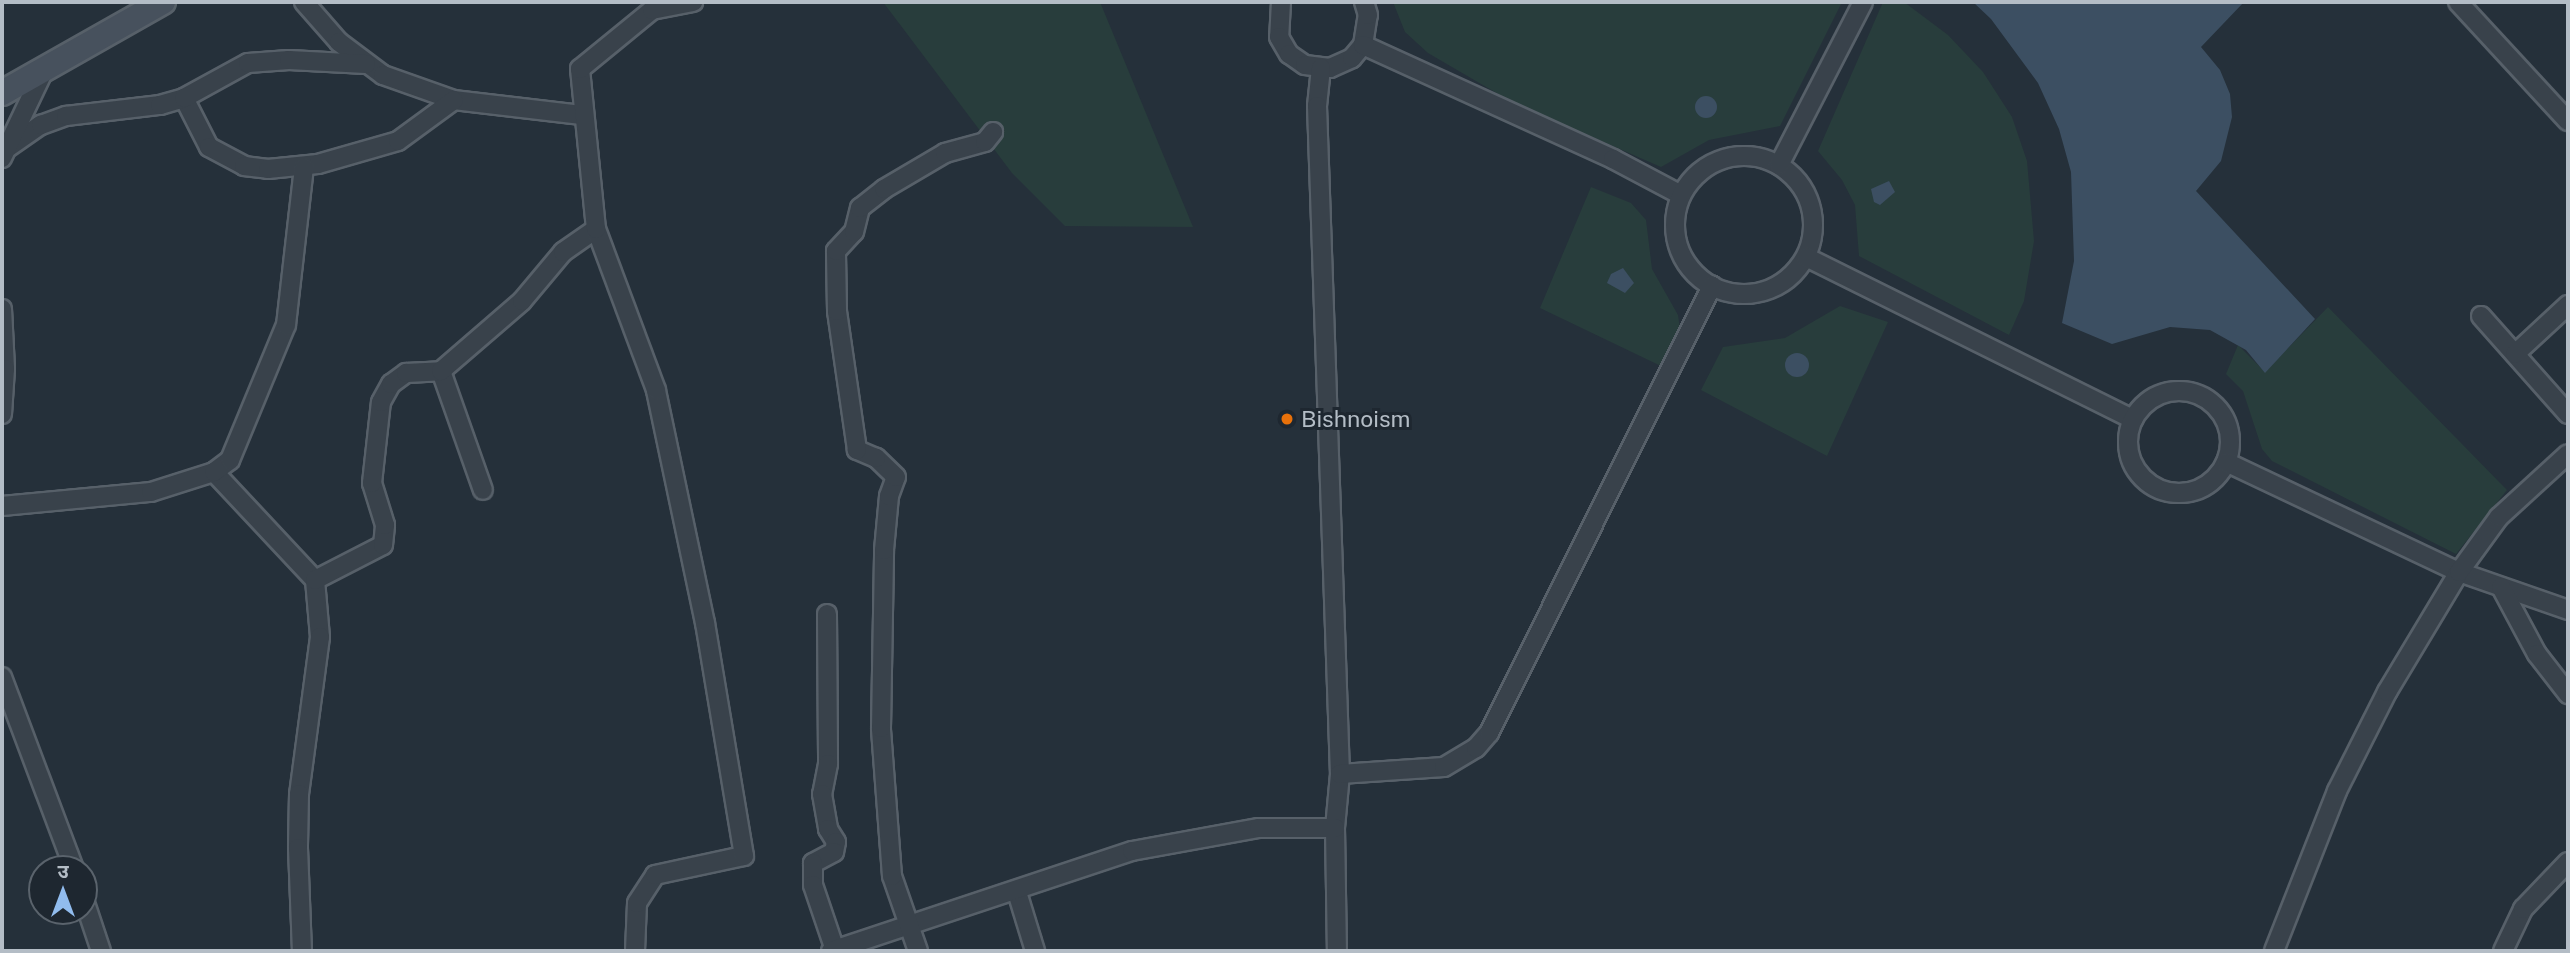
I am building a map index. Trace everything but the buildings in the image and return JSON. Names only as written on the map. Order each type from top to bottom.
[{"type":"street","points":[[2,93],[42,74],[163,2]]},
{"type":"street","points":[[304,2],[366,64],[383,75],[454,100],[581,115]]},
{"type":"street","points":[[635,951],[637,903],[655,875],[744,856],[705,623],[656,390],[596,229],[581,115],[580,69],[651,6],[693,2]]},
{"type":"street","points":[[1281,2],[1279,37],[1289,54],[1305,65],[1321,68],[1342,65],[1363,45],[1368,15],[1364,2]]},
{"type":"street","points":[[1779,165],[1863,2]]},
{"type":"street","points":[[2458,2],[2568,121]]},
{"type":"street","points":[[1363,45],[1613,159],[1681,195]]},
{"type":"street","points":[[5,152],[41,125],[66,116],[184,98],[248,63],[289,60],[366,64]]},
{"type":"street","points":[[1321,68],[1317,106],[1340,774],[1335,828],[1338,951]]},
{"type":"street","points":[[5,152],[42,74]]},
{"type":"street","points":[[184,98],[209,146],[220,155],[256,168],[304,166],[398,141],[454,100]]},
{"type":"street","points":[[918,951],[906,925],[892,876],[881,729],[884,550],[888,496],[896,477],[876,458],[857,450],[837,311],[836,251],[854,232],[860,208],[884,189],[945,153],[985,142],[993,132]]},
{"type":"street","points":[[1752,156],[1779,165],[1797,180],[1809,200],[1814,223],[1806,257],[1789,278],[1765,291],[1738,295],[1712,286],[1691,270],[1678,247],[1675,221],[1681,195],[1699,173],[1724,159],[1752,156]]},
{"type":"street","points":[[2,506],[151,492],[214,472],[238,448],[286,325],[304,166]]},
{"type":"street","points":[[315,580],[383,545],[385,525],[372,484],[382,402],[391,383],[406,373],[441,371],[522,301],[563,252],[596,229]]},
{"type":"street","points":[[1806,257],[2133,419]]},
{"type":"street","points":[[1340,774],[1444,767],[1476,748],[1489,733],[1712,286]]},
{"type":"street","points":[[2515,354],[2568,305]]},
{"type":"street","points":[[2,309],[2,414]]},
{"type":"street","points":[[2481,316],[2568,414]]},
{"type":"street","points":[[441,371],[483,490]]},
{"type":"street","points":[[2164,393],[2203,397],[2228,425],[2226,462],[2219,474],[2197,490],[2170,492],[2158,488],[2146,481],[2131,459],[2129,432],[2133,419],[2151,399],[2164,393]]},
{"type":"street","points":[[2274,951],[2337,791],[2387,692],[2459,572],[2499,517],[2568,454]]},
{"type":"street","points":[[2226,462],[2459,572],[2568,610]]},
{"type":"street","points":[[214,472],[315,580],[320,637],[299,793],[302,951]]},
{"type":"street","points":[[2501,587],[2537,654],[2568,694]]},
{"type":"street","points":[[827,614],[828,764],[822,793],[828,829],[836,842],[834,852],[813,863],[813,885],[833,951],[906,925],[1017,892],[1100,859],[1144,848],[1259,828],[1335,828]]},
{"type":"street","points":[[2,677],[69,855]]},
{"type":"street","points":[[2503,951],[2523,909],[2568,862]]},
{"type":"street","points":[[1017,892],[1035,951]]},
{"type":"street","points":[[92,925],[101,951]]},
{"type":"green space","points":[[883,2],[1100,2],[1193,227],[1065,226],[1012,173]]},
{"type":"green space","points":[[1393,2],[1842,2],[1780,126],[1709,140],[1661,167],[1512,102],[1428,53],[1405,32]]},
{"type":"green space","points":[[1883,2],[1904,2],[1948,35],[1983,72],[2012,117],[2027,161],[2034,241],[2024,301],[2009,335],[1859,256],[1855,205],[1842,180],[1818,151]]},
{"type":"green space","points":[[1591,187],[1631,203],[1646,220],[1652,269],[1678,315],[1680,329],[1663,367],[1540,308]]},
{"type":"green space","points":[[1840,306],[1888,322],[1827,456],[1701,390],[1723,347],[1785,338]]},
{"type":"green space","points":[[2328,307],[2507,490],[2456,554],[2272,461],[2262,449],[2243,391],[2226,374],[2238,345],[2265,372]]},
{"type":"water","points":[[1973,2],[2244,2],[2201,47],[2220,70],[2230,94],[2232,117],[2221,161],[2196,191],[2315,319],[2265,373],[2246,350],[2210,330],[2170,327],[2112,344],[2062,323],[2074,261],[2071,172],[2059,129],[2038,83],[1991,19]]},
{"type":"water","points":[[1702,96],[1710,96],[1717,103],[1717,111],[1710,118],[1702,118],[1695,111],[1695,103]]},
{"type":"water","points":[[1889,181],[1895,192],[1880,205],[1874,202],[1871,189]]},
{"type":"water","points":[[1623,268],[1634,283],[1625,293],[1607,283],[1611,274]]},
{"type":"water","points":[[1797,353],[1806,356],[1809,365],[1806,374],[1797,377],[1788,374],[1785,365],[1788,356]]},
{"type":"place","name":"Bishnoism","points":[[1287,419]]}]
